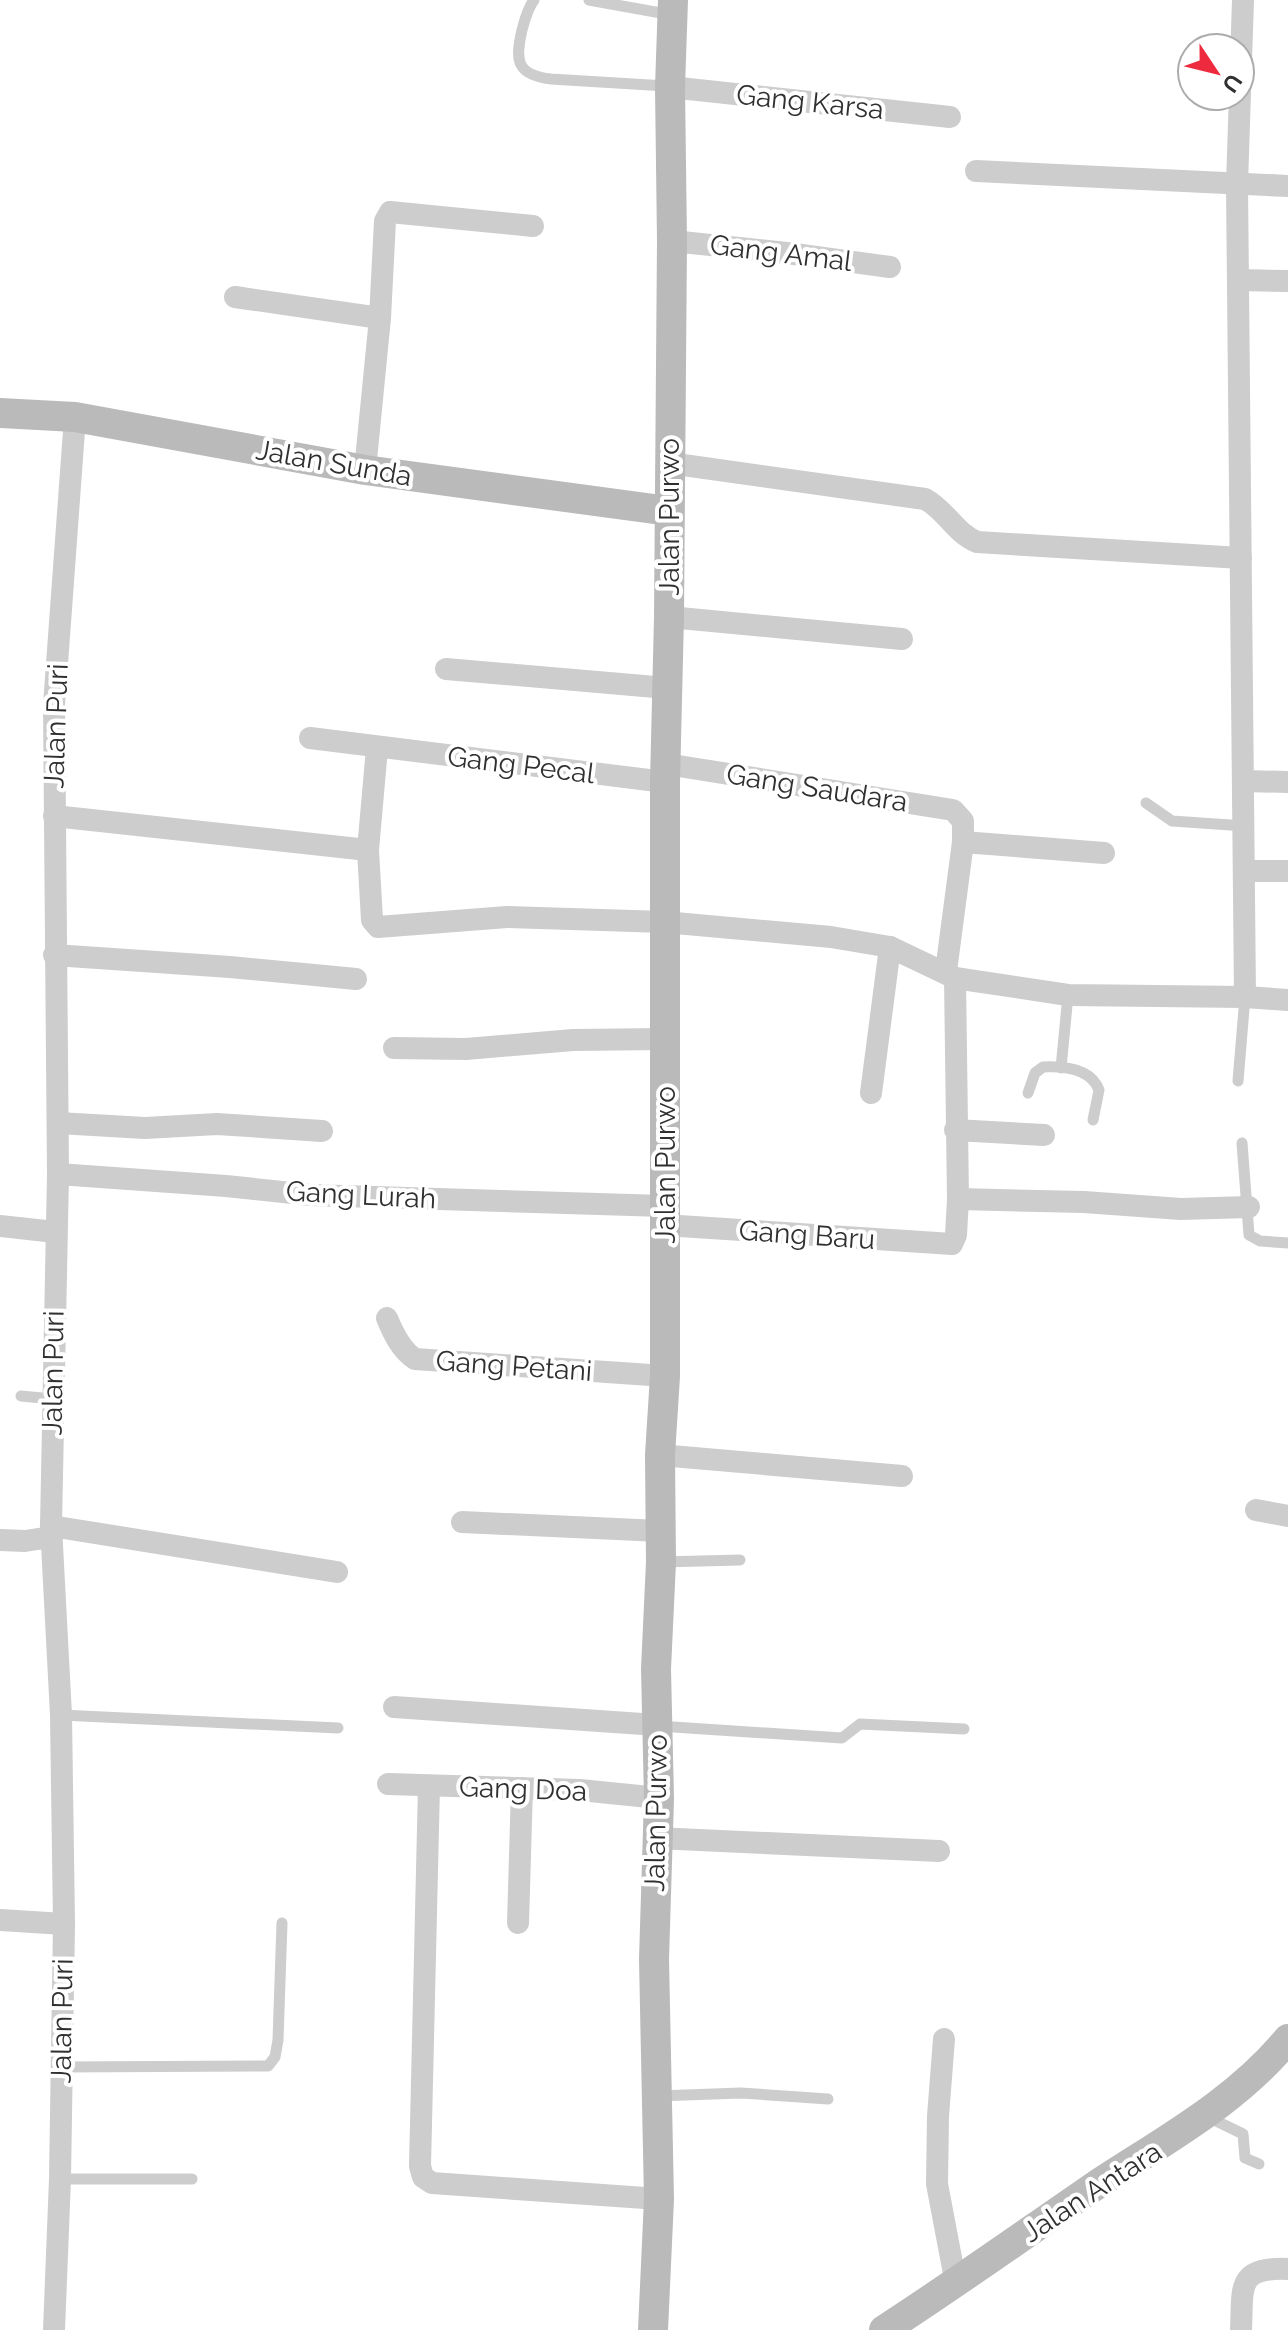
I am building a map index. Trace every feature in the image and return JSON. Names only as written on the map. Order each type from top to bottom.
[{"type":"street","points":[[1243,0],[1237,185],[1245,997]]},
{"type":"street","name":"Jalan Purwo","points":[[653,2330],[659,2199],[654,1959],[659,1798],[660,1455],[665,1376],[664,922],[673,7]]},
{"type":"street","name":"Gang Karsa","points":[[670,87],[950,117]]},
{"type":"street","points":[[976,171],[1288,186]]},
{"type":"street","points":[[365,470],[380,318],[385,221],[390,212],[533,226]]},
{"type":"street","name":"Gang Amal","points":[[672,241],[890,267]]},
{"type":"street","points":[[1238,280],[1288,281]]},
{"type":"street","points":[[235,297],[380,318]]},
{"type":"street","name":"Jalan Sunda","points":[[0,413],[75,417],[365,470],[669,511]]},
{"type":"street","name":"Jalan Puri","points":[[54,2330],[64,1924],[61,1715],[51,1532],[58,1174],[54,714],[75,417]]},
{"type":"street","points":[[669,463],[925,499],[940,508],[964,536],[977,542],[1241,558]]},
{"type":"street","points":[[669,617],[902,639]]},
{"type":"street","points":[[446,669],[667,688]]},
{"type":"street","name":"Gang Pecal","points":[[310,738],[377,748],[666,773]]},
{"type":"street","points":[[377,748],[368,850],[372,920],[378,927],[507,917],[664,922],[831,937],[890,947],[950,974],[1068,995],[1288,1000]]},
{"type":"street","name":"Gang Saudara","points":[[666,773],[953,810],[963,831],[1104,853]]},
{"type":"street","points":[[1243,781],[1288,782]]},
{"type":"street","points":[[54,816],[368,850]]},
{"type":"street","points":[[963,831],[950,974],[958,1199],[1084,1202],[1181,1209],[1249,1207]]},
{"type":"street","points":[[1244,871],[1288,871]]},
{"type":"street","points":[[871,1093],[890,947]]},
{"type":"street","points":[[54,955],[356,979]]},
{"type":"street","points":[[394,1048],[466,1049],[573,1040],[665,1039]]},
{"type":"street","points":[[58,1123],[145,1128],[217,1124],[322,1131]]},
{"type":"street","points":[[955,1130],[1044,1135]]},
{"type":"street","name":"Gang Lurah","points":[[58,1174],[311,1195],[664,1216]]},
{"type":"street","name":"Gang Baru","points":[[664,1216],[950,1245],[956,1235],[958,1199]]},
{"type":"street","points":[[0,1226],[55,1232]]},
{"type":"street","name":"Gang Petani","points":[[387,1318],[395,1338],[415,1359],[665,1376]]},
{"type":"street","points":[[660,1455],[902,1476]]},
{"type":"street","points":[[1256,1510],[1288,1516]]},
{"type":"street","points":[[462,1522],[660,1531]]},
{"type":"street","points":[[0,1540],[51,1532],[337,1572]]},
{"type":"street","points":[[394,1707],[657,1725]]},
{"type":"street","name":"Gang Doa","points":[[388,1784],[580,1790],[659,1798]]},
{"type":"street","points":[[429,1786],[420,2166],[423,2177],[432,2183],[659,2199]]},
{"type":"street","points":[[518,1923],[522,1788]]},
{"type":"street","points":[[656,1838],[939,1851]]},
{"type":"street","points":[[0,1920],[64,1924]]},
{"type":"street","points":[[944,2039],[937,2184],[956,2284]]},
{"type":"street","name":"Jalan Antara","points":[[884,2330],[1205,2116],[1256,2073],[1288,2039]]},
{"type":"street","points":[[1241,2330],[1243,2291],[1248,2278],[1261,2270],[1288,2269]]},
{"type":"lane","points":[[534,0],[524,23],[517,56],[522,67],[532,76],[670,87]]},
{"type":"lane","points":[[589,0],[673,7]]},
{"type":"lane","points":[[1146,803],[1172,821],[1245,826]]},
{"type":"lane","points":[[1061,1068],[1068,995]]},
{"type":"lane","points":[[1238,1081],[1245,997]]},
{"type":"lane","points":[[1028,1093],[1039,1070],[1049,1067],[1082,1072],[1096,1082],[1099,1090],[1093,1120]]},
{"type":"lane","points":[[1242,1143],[1249,1207],[1248,1233],[1260,1241],[1288,1243]]},
{"type":"lane","points":[[21,1396],[53,1399]]},
{"type":"lane","points":[[661,1562],[740,1560]]},
{"type":"lane","points":[[61,1715],[338,1728]]},
{"type":"lane","points":[[657,1725],[842,1738],[860,1724],[964,1729]]},
{"type":"lane","points":[[62,2067],[268,2066],[275,2057],[278,2040],[282,1923]]},
{"type":"lane","points":[[657,2096],[741,2093],[828,2099]]},
{"type":"lane","points":[[1205,2116],[1245,2136],[1245,2158],[1259,2164]]},
{"type":"lane","points":[[60,2179],[192,2179]]}]
